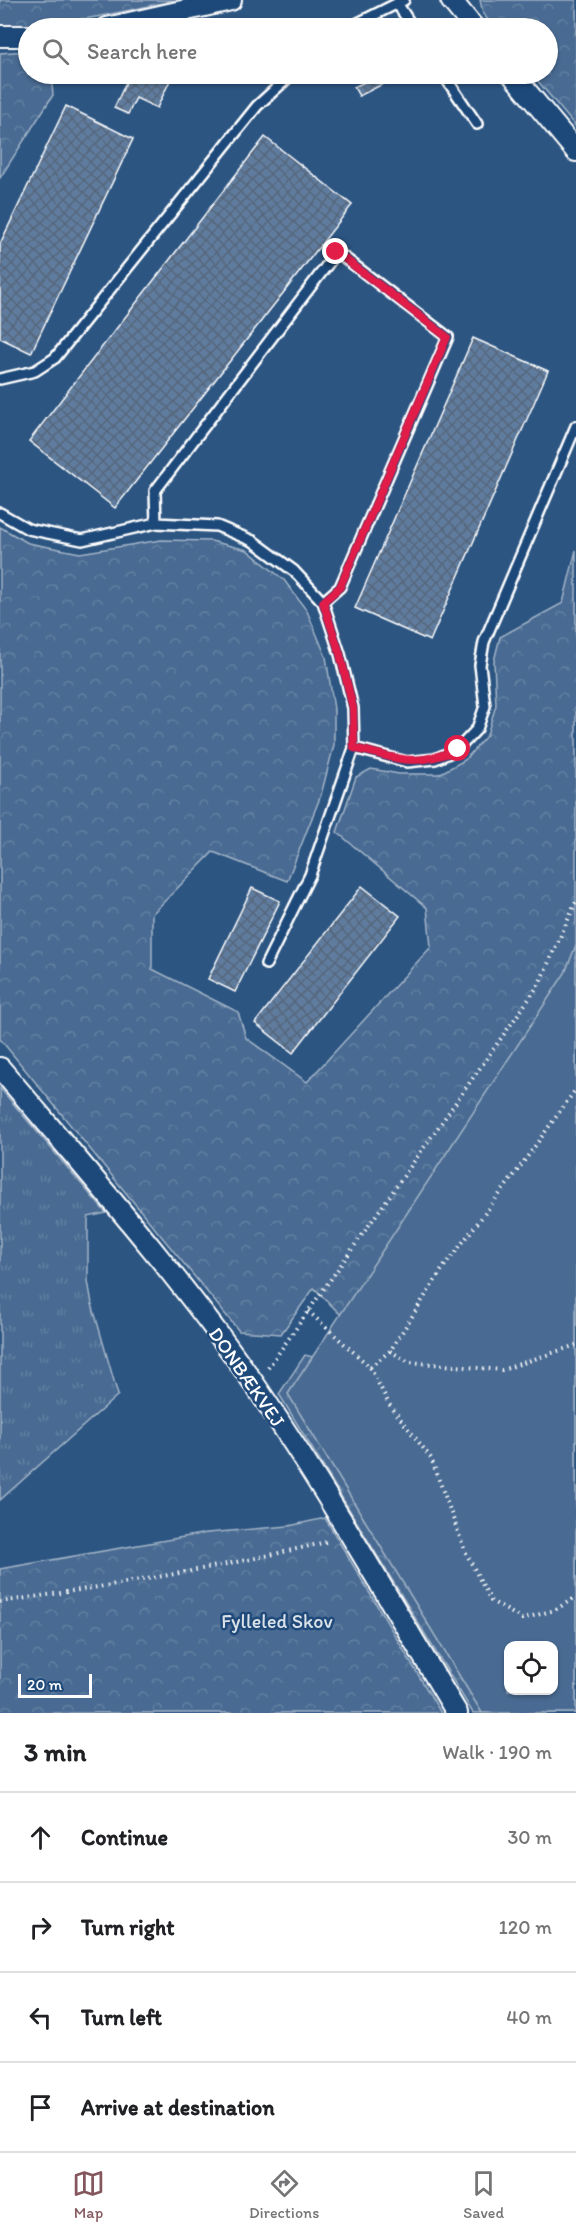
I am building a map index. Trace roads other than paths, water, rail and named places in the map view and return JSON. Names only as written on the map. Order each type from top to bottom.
[{"type":"street","points":[[151,18],[231,0]]},
{"type":"street","points":[[451,0],[466,18]]},
{"type":"street","points":[[0,36],[18,36]]},
{"type":"street","points":[[520,84],[576,151]]},
{"type":"street","name":"DONBÆKVEJ","points":[[0,1068],[201,1310],[255,1386],[351,1536],[457,1713]]},
{"type":"lane","points":[[368,18],[401,2],[408,18]]},
{"type":"lane","points":[[0,379],[35,371],[55,358],[257,106],[281,84]]},
{"type":"lane","points":[[450,84],[477,124]]},
{"type":"lane","points":[[156,524],[155,491],[336,252],[447,337],[340,587],[323,602]]},
{"type":"lane","points":[[354,748],[407,762],[435,759],[458,749],[477,729],[485,706],[480,665],[484,642],[576,426]]},
{"type":"lane","points":[[0,513],[28,529],[82,540],[156,524],[217,526],[253,541],[294,571],[323,602],[340,654],[353,708],[354,748],[310,875],[266,964]]},
{"type":"park label","name":"Fylleled Skov","points":[[277,1621]]}]
